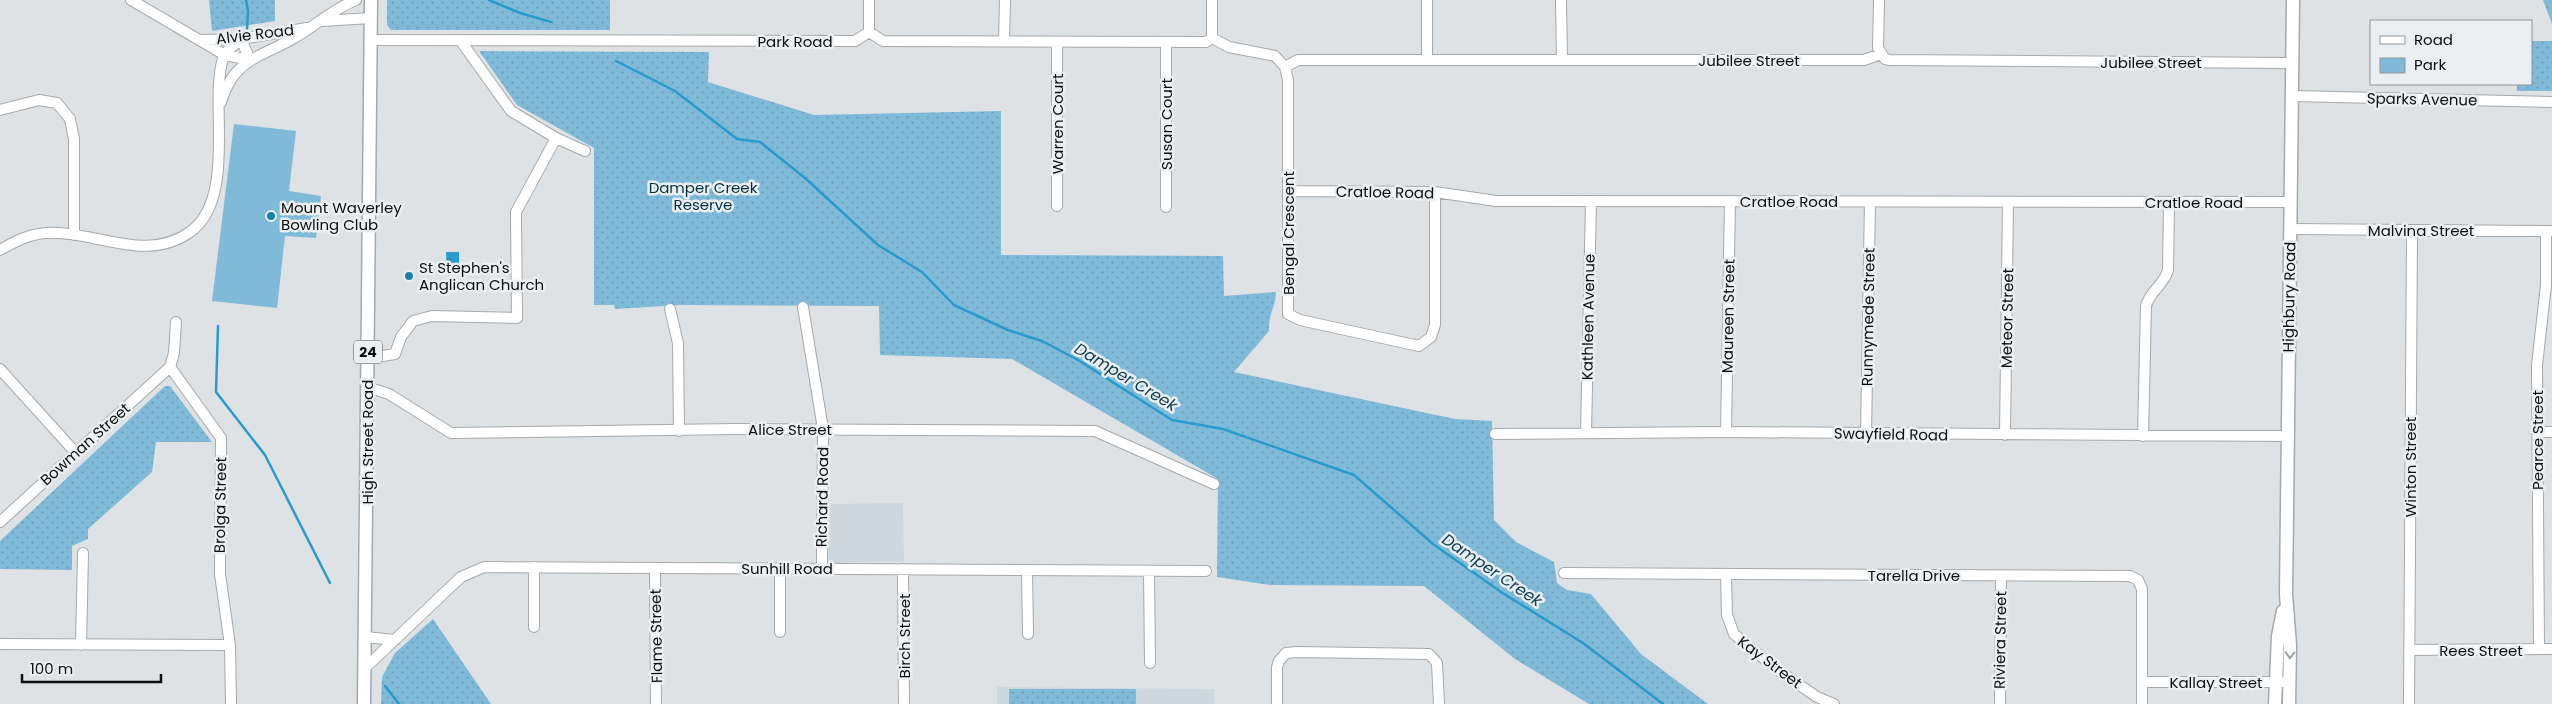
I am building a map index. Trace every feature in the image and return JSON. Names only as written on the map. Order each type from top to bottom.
[{"type":"main road","name":"High Street Road","points":[[364,704],[371,0]]},
{"type":"main road","name":"Highbury Road","points":[[2289,704],[2290,645],[2286,594],[2292,0]]},
{"type":"main road","name":"Highbury Road","points":[[2275,704],[2278,636],[2286,594]]},
{"type":"street","name":"Alvie Road","points":[[131,0],[202,40],[224,55],[250,60],[294,38],[322,21],[341,6],[356,0]]},
{"type":"street","points":[[869,0],[869,32],[883,41],[1206,42],[1212,38]]},
{"type":"street","points":[[1004,41],[1005,0]]},
{"type":"street","points":[[1212,0],[1212,38]]},
{"type":"street","points":[[1427,0],[1428,60]]},
{"type":"street","points":[[1560,0],[1562,60]]},
{"type":"street","points":[[1879,0],[1878,42],[1881,54]]},
{"type":"street","name":"Alvie Road","points":[[322,21],[371,18]]},
{"type":"street","name":"Alvie Road","points":[[202,40],[241,39],[309,28]]},
{"type":"street","name":"Park Road","points":[[371,40],[855,42],[869,32]]},
{"type":"street","points":[[1212,38],[1230,47],[1275,56],[1285,67]]},
{"type":"street","points":[[0,250],[16,240],[45,233],[74,235],[119,245],[143,247],[168,243],[191,232],[207,215],[216,192],[218,110],[220,68],[224,55],[241,39],[250,60],[234,75],[224,92],[218,110]]},
{"type":"street","points":[[460,40],[510,111],[556,138],[585,151]]},
{"type":"street","name":"Warren Court","points":[[1057,42],[1057,206]]},
{"type":"street","name":"Susan Court","points":[[1166,42],[1166,207]]},
{"type":"street","name":"Jubilee Street","points":[[1285,67],[1298,60],[1864,60],[1881,54],[1890,60],[2292,62]]},
{"type":"street","name":"Bengal Crescent","points":[[1285,67],[1288,80],[1288,314],[1300,320],[1419,346],[1431,337],[1435,325],[1435,192]]},
{"type":"street","name":"Sparks Avenue","points":[[2292,96],[2552,102]]},
{"type":"street","points":[[0,110],[39,100],[57,103],[70,119],[74,139],[74,235]]},
{"type":"street","points":[[382,356],[395,354],[401,337],[413,321],[432,316],[517,318],[516,212],[556,138]]},
{"type":"street","name":"Cratloe Road","points":[[1288,191],[1435,192],[1496,201],[2290,202]]},
{"type":"street","name":"Kathleen Avenue","points":[[1586,433],[1590,200]]},
{"type":"street","name":"Maureen Street","points":[[1726,432],[1730,201]]},
{"type":"street","name":"Runnymede Street","points":[[1866,434],[1870,202]]},
{"type":"street","name":"Meteor Street","points":[[2005,435],[2008,202]]},
{"type":"street","points":[[2143,436],[2146,306],[2151,294],[2167,275],[2169,202]]},
{"type":"street","name":"Malvina Street","points":[[2290,229],[2549,230]]},
{"type":"street","name":"Winton Street","points":[[2409,704],[2412,230]]},
{"type":"street","name":"Pearce Street","points":[[2539,649],[2537,365],[2546,285],[2549,230]]},
{"type":"street","name":"Richard Road","points":[[803,307],[823,429],[822,568]]},
{"type":"street","points":[[670,309],[678,343],[679,431]]},
{"type":"street","points":[[170,367],[174,353],[176,322]]},
{"type":"street","name":"Bowman Street","points":[[0,522],[170,367]]},
{"type":"street","name":"Brolga Street","points":[[170,367],[221,438],[220,574],[230,645],[231,704]]},
{"type":"street","points":[[0,368],[76,452]]},
{"type":"street","name":"Alice Street","points":[[368,388],[389,394],[451,433],[823,429],[1095,432],[1214,484]]},
{"type":"street","name":"Swayfield Road","points":[[1495,434],[1726,432],[2287,436]]},
{"type":"street","points":[[2537,432],[2552,432]]},
{"type":"street","points":[[81,645],[83,553]]},
{"type":"street","name":"Sunhill Road","points":[[365,668],[461,577],[484,567],[1206,571]]},
{"type":"street","points":[[534,567],[534,627]]},
{"type":"street","name":"Flame Street","points":[[655,568],[656,704]]},
{"type":"street","points":[[780,568],[780,632]]},
{"type":"street","name":"Birch Street","points":[[903,569],[904,704]]},
{"type":"street","points":[[1027,570],[1028,634]]},
{"type":"street","points":[[1150,571],[1150,662]]},
{"type":"street","name":"Tarella Drive","points":[[1564,573],[2130,576],[2138,580],[2142,589],[2142,704]]},
{"type":"street","name":"Kay Street","points":[[1726,574],[1727,616],[1734,634],[1775,668],[1817,697],[1834,704]]},
{"type":"street","name":"Riviera Street","points":[[2000,704],[2001,576]]},
{"type":"street","points":[[365,637],[395,640]]},
{"type":"street","points":[[0,644],[230,645]]},
{"type":"street","name":"Rees Street","points":[[2409,650],[2552,649]]},
{"type":"street","points":[[1277,704],[1279,661],[1286,653],[1297,652],[1429,654],[1438,663],[1439,704]]},
{"type":"street","name":"Kallay Street","points":[[2142,682],[2289,682]]},
{"type":"shaded area","points":[[903,503],[904,561],[829,563],[828,504]]},
{"type":"shaded area","points":[[997,687],[1214,689],[1214,704],[997,704]]},
{"type":"green space","points":[[209,0],[275,0],[275,21],[212,31]]},
{"type":"green space","points":[[387,0],[610,0],[610,30],[391,30],[387,25]]},
{"type":"green space","points":[[2543,0],[2552,0],[2552,24]]},
{"type":"green space","points":[[2532,41],[2552,41],[2552,91],[2517,91],[2517,85],[2532,85]]},
{"type":"green space","name":"Damper Creek Reserve","points":[[479,51],[709,52],[708,82],[814,115],[1001,111],[1001,255],[1223,256],[1224,296],[1276,292],[1269,331],[1234,372],[1455,419],[1492,421],[1494,520],[1516,542],[1554,562],[1557,583],[1567,590],[1591,594],[1641,654],[1708,704],[1589,704],[1515,659],[1424,586],[1270,585],[1217,577],[1218,479],[1012,359],[880,355],[879,306],[680,305],[615,309],[614,305],[594,305],[594,148],[517,105]]},
{"type":"green space","name":"Mount Waverley Bowling Club","points":[[234,124],[296,131],[289,191],[321,196],[316,238],[285,236],[277,308],[212,301]]},
{"type":"green space","points":[[165,386],[170,386],[212,442],[156,442],[152,472],[88,529],[88,539],[72,546],[72,570],[0,569],[0,541]]},
{"type":"green space","points":[[433,619],[491,704],[381,704],[382,677],[395,653]]},
{"type":"green space","points":[[1009,689],[1136,689],[1136,704],[1009,704]]},
{"type":"water","points":[[446,252],[459,252],[459,268],[447,269]]},
{"type":"waterway","points":[[246,0],[248,11],[247,29]]},
{"type":"waterway","name":"Damper Creek","points":[[489,0],[520,13],[551,22]]},
{"type":"waterway","name":"Damper Creek","points":[[616,61],[675,91],[737,139],[760,142],[805,178],[878,245],[922,272],[954,305],[1008,330],[1042,341],[1078,360],[1172,420],[1223,429],[1354,475],[1433,544],[1501,592],[1583,643],[1663,704]]},
{"type":"waterway","points":[[218,326],[216,392],[265,455],[330,583]]},
{"type":"waterway","points":[[385,686],[399,704]]},
{"type":"place","name":"Mount Waverley Bowling Club","points":[[271,216]]},
{"type":"place","name":"St Stephen's Anglican Church","points":[[409,276]]}]
